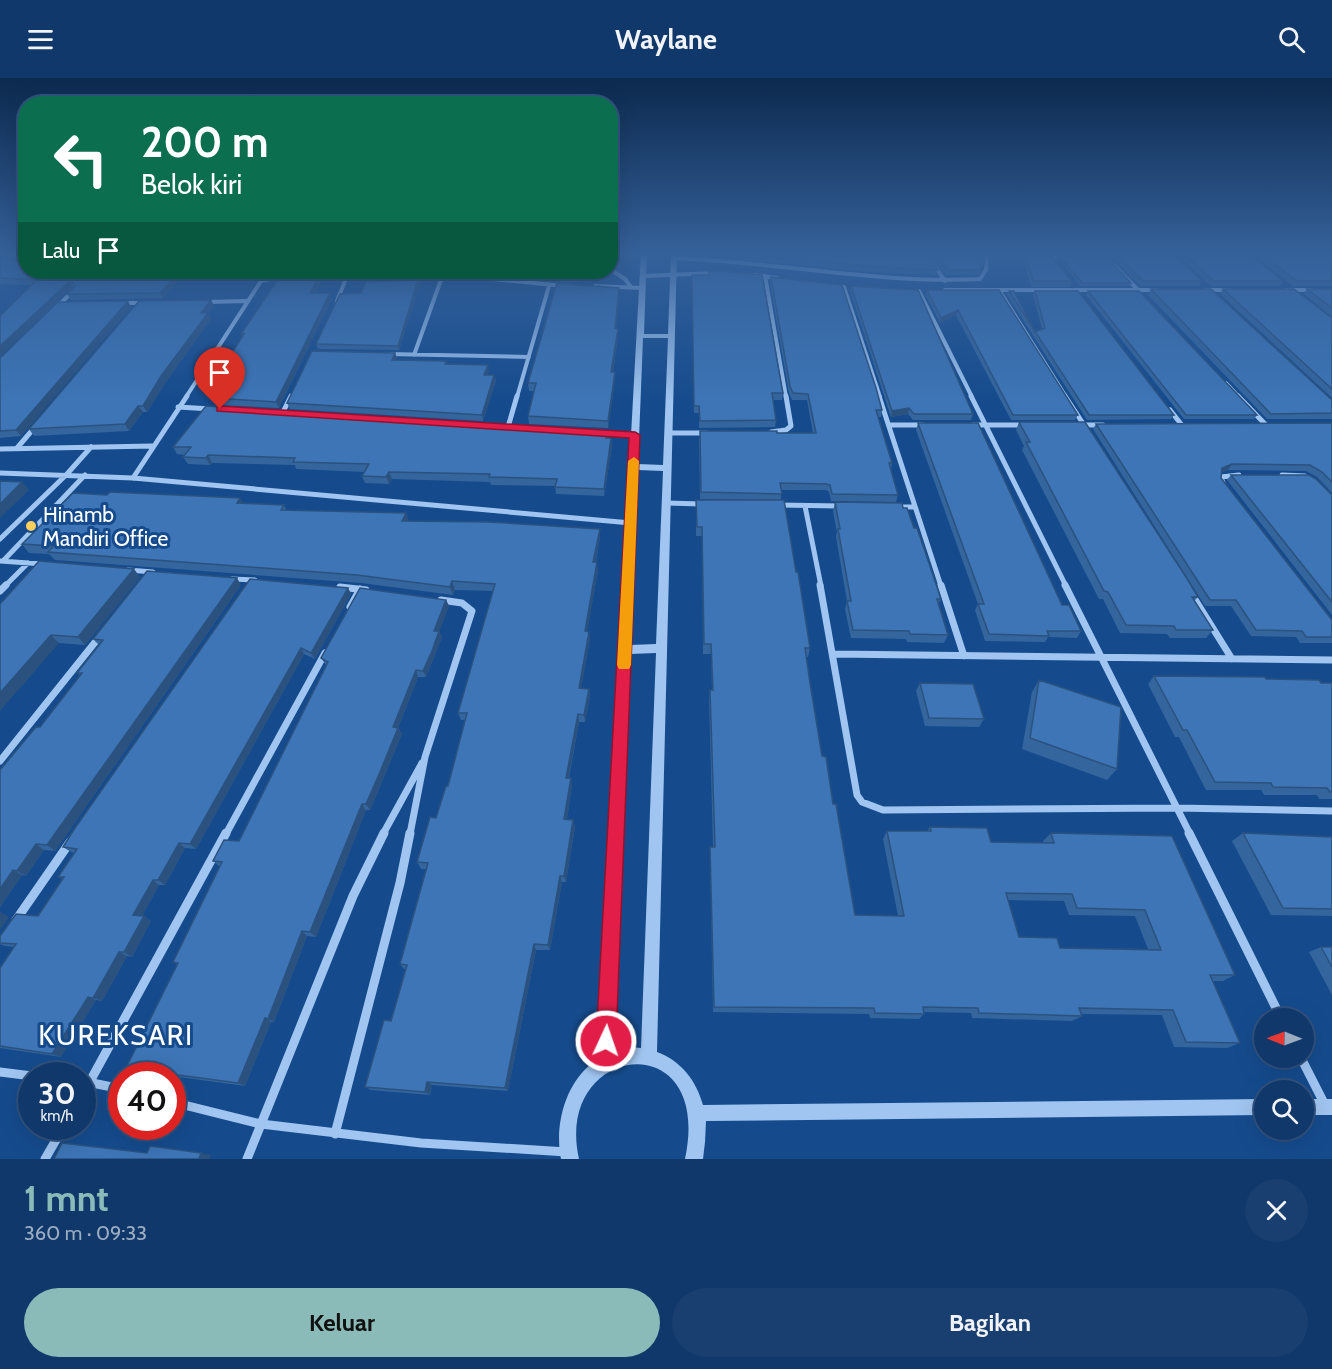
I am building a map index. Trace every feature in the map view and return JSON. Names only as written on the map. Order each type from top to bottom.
[{"type":"street","points":[[133,478],[245,302]]},
{"type":"street","points":[[332,312],[336,302]]},
{"type":"street","points":[[414,355],[433,302]]},
{"type":"street","points":[[508,428],[544,302]]},
{"type":"street","points":[[605,1062],[640,336],[639,302]]},
{"type":"street","points":[[649,1056],[672,302]]},
{"type":"street","points":[[768,432],[786,430],[791,426],[770,302]]},
{"type":"street","points":[[849,302],[964,656]]},
{"type":"street","points":[[925,302],[1276,1008]]},
{"type":"street","points":[[1007,302],[1090,434]]},
{"type":"street","points":[[118,303],[152,303]]},
{"type":"street","points":[[133,312],[141,303]]},
{"type":"street","points":[[52,313],[61,304],[72,304]]},
{"type":"street","points":[[640,336],[671,336]]},
{"type":"street","points":[[380,354],[529,357]]},
{"type":"street","points":[[1225,382],[1265,424]]},
{"type":"street","points":[[283,412],[293,392]]},
{"type":"street","points":[[1167,406],[1181,424]]},
{"type":"street","points":[[178,407],[213,409]]},
{"type":"street","points":[[271,411],[295,413]]},
{"type":"street","points":[[17,448],[40,421]]},
{"type":"street","points":[[1073,424],[1106,424]]},
{"type":"street","points":[[1170,424],[1192,424]]},
{"type":"street","points":[[1255,424],[1276,424]]},
{"type":"street","points":[[889,425],[932,425]]},
{"type":"street","points":[[964,425],[1029,425]]},
{"type":"street","points":[[496,427],[520,428]]},
{"type":"street","points":[[590,432],[635,435]]},
{"type":"street","points":[[668,433],[711,433]]},
{"type":"street","points":[[0,449],[152,446]]},
{"type":"street","points":[[0,539],[67,474],[91,447]]},
{"type":"street","points":[[634,467],[667,468]]},
{"type":"street","points":[[0,472],[133,478],[631,523]]},
{"type":"street","points":[[1,561],[85,475]]},
{"type":"street","points":[[1228,490],[1221,477],[1252,475]]},
{"type":"street","points":[[1275,475],[1299,475],[1309,478]]},
{"type":"street","points":[[666,503],[705,504]]},
{"type":"street","points":[[772,505],[849,506]]},
{"type":"street","points":[[805,506],[834,654],[857,795],[862,802],[883,810],[1176,808],[1332,810]]},
{"type":"street","points":[[882,507],[915,507]]},
{"type":"street","points":[[1,561],[50,565]]},
{"type":"street","points":[[0,591],[28,563]]},
{"type":"street","points":[[117,570],[161,573]]},
{"type":"street","points":[[143,581],[150,572]]},
{"type":"street","points":[[227,578],[262,581]]},
{"type":"street","points":[[244,590],[251,580]]},
{"type":"street","points":[[1185,583],[1232,659]]},
{"type":"street","points":[[327,586],[371,590]]},
{"type":"street","points":[[348,610],[360,589]]},
{"type":"street","points":[[335,1134],[400,883],[425,757],[472,611],[468,605],[460,602],[428,598]]},
{"type":"street","points":[[0,761],[107,626]]},
{"type":"street","points":[[96,1065],[331,641]]},
{"type":"street","points":[[625,650],[661,648]]},
{"type":"street","points":[[834,654],[1332,660]]},
{"type":"street","points":[[247,1159],[353,896],[389,822],[425,757]]},
{"type":"street","points":[[14,923],[75,835]]},
{"type":"street","points":[[186,1105],[261,1124],[335,1134],[569,1156],[567,1131],[571,1109],[579,1090],[590,1074],[605,1062],[627,1054],[649,1056],[665,1063],[679,1076],[690,1093],[696,1113],[699,1137],[694,1159]]},
{"type":"street","points":[[1307,1068],[1329,1107]]},
{"type":"street","points":[[0,1072],[18,1074]]},
{"type":"street","points":[[696,1113],[1254,1107]]},
{"type":"street","points":[[45,1159],[56,1140]]},
{"type":"building","points":[[14,302],[47,302],[0,346],[0,316]]},
{"type":"building","points":[[58,302],[127,302],[16,430],[0,431],[0,358]]},
{"type":"building","points":[[138,302],[209,302],[201,313],[208,313],[161,376],[143,406],[138,406],[125,424],[29,429]]},
{"type":"building","points":[[262,302],[325,302],[276,402],[214,398],[226,385],[212,385],[244,334],[241,334]]},
{"type":"building","points":[[336,302],[411,302],[398,346],[316,344]]},
{"type":"building","points":[[551,302],[618,302],[615,328],[618,329],[611,372],[615,372],[608,421],[528,416],[536,383],[528,383]]},
{"type":"building","points":[[692,302],[767,302],[783,393],[772,393],[776,420],[700,421],[699,406],[694,406]]},
{"type":"building","points":[[775,302],[848,302],[882,410],[876,410],[892,463],[889,463],[898,495],[832,494],[830,485],[827,484],[780,483],[782,494],[701,492],[700,431],[816,433],[808,394],[793,393]]},
{"type":"building","points":[[856,302],[924,302],[973,414],[914,414],[909,408],[892,411]]},
{"type":"building","points":[[933,302],[1007,302],[1078,415],[1013,415],[958,310],[941,318]]},
{"type":"building","points":[[1016,302],[1020,302],[1033,329]]},
{"type":"building","points":[[1038,302],[1087,302],[1174,415],[1089,415],[1035,332],[1045,328]]},
{"type":"building","points":[[1097,302],[1150,302],[1257,415],[1186,415]]},
{"type":"building","points":[[1164,302],[1226,302],[1332,400],[1332,413],[1271,414]]},
{"type":"building","points":[[1238,302],[1312,302],[1332,318],[1332,389]]},
{"type":"building","points":[[312,351],[395,353],[392,360],[446,361],[445,364],[488,365],[484,375],[494,375],[482,415],[287,403]]},
{"type":"building","points":[[206,406],[478,423],[478,425],[607,431],[606,438],[611,438],[604,489],[555,487],[557,479],[489,477],[490,474],[389,472],[386,477],[362,476],[369,464],[293,462],[295,458],[208,455],[206,458],[183,457],[191,447],[173,447]]},
{"type":"building","points":[[1019,422],[1085,422],[1186,577],[1198,597],[1192,597],[1213,630],[1176,630],[1174,626],[1126,625],[1108,592],[1104,591],[1026,442],[1030,442]]},
{"type":"building","points":[[918,423],[978,423],[1062,605],[1069,605],[1081,631],[1047,631],[1049,636],[989,634],[978,604],[984,604]]},
{"type":"building","points":[[1332,423],[1332,482],[1310,465],[1232,464],[1222,468],[1221,478],[1332,620],[1332,637],[1306,637],[1302,631],[1256,630],[1236,600],[1210,600],[1096,424]]},
{"type":"building","points":[[1231,475],[1309,475],[1332,495],[1332,602]]},
{"type":"building","points":[[0,481],[22,482],[0,504]]},
{"type":"building","points":[[110,492],[240,498],[237,503],[284,505],[281,510],[406,513],[402,521],[489,522],[600,529],[593,562],[597,562],[585,631],[589,632],[579,688],[589,689],[584,715],[578,714],[566,778],[571,778],[564,819],[573,820],[564,876],[560,876],[548,945],[534,944],[505,1088],[427,1082],[425,1092],[365,1087],[384,1020],[391,1021],[407,965],[400,964],[428,863],[417,862],[430,817],[436,818],[446,786],[448,786],[467,713],[458,713],[495,584],[452,581],[450,587],[357,575],[48,552],[54,546],[22,544],[73,493],[107,495]]},
{"type":"building","points":[[696,500],[784,500],[810,648],[805,648],[822,756],[826,757],[833,804],[836,804],[855,915],[904,916],[887,831],[931,831],[930,827],[987,828],[991,842],[1054,843],[1051,833],[1172,836],[1235,975],[1210,975],[1240,1043],[1186,1042],[1173,1010],[1079,1008],[1082,1016],[979,1013],[978,1008],[923,1007],[924,1014],[875,1013],[874,1008],[714,1007],[710,847],[715,847],[710,690],[713,690],[711,644],[704,644],[702,527],[697,527]],"holes":[[[1006,893],[1072,894],[1077,908],[1145,910],[1161,950],[1060,948],[1057,938],[1019,937]]]},
{"type":"building","points":[[835,502],[902,503],[903,508],[907,508],[914,528],[917,528],[941,599],[937,599],[948,635],[910,634],[909,631],[853,630],[847,601],[851,601]]},
{"type":"building","points":[[39,561],[134,569],[78,637],[51,635],[0,693],[0,604]]},
{"type":"building","points":[[147,571],[237,578],[47,845],[36,844],[17,871],[13,870],[0,889],[0,770],[36,727],[40,727],[82,673],[77,673],[103,640],[93,639]]},
{"type":"building","points":[[250,579],[348,588],[311,653],[301,648],[190,844],[179,843],[158,880],[153,880],[133,915],[144,916],[124,952],[119,952],[93,998],[88,997],[52,1054],[0,1046],[0,968],[16,944],[0,943],[0,936],[16,914],[38,916],[64,877],[58,877],[77,849],[63,847]]},
{"type":"building","points":[[360,588],[446,600],[434,631],[439,631],[432,651],[423,671],[416,670],[393,727],[398,728],[380,772],[366,804],[362,804],[310,932],[302,931],[268,1019],[265,1018],[238,1083],[186,1076],[186,1062],[129,1062],[178,963],[173,962],[222,862],[213,861],[224,840],[239,841],[328,662],[321,658]]},
{"type":"building","points":[[1154,676],[1265,677],[1266,679],[1319,680],[1321,683],[1332,683],[1332,792],[1327,788],[1273,787],[1271,783],[1215,782]]},
{"type":"building","points":[[1039,680],[1121,707],[1117,769],[1030,738]]},
{"type":"building","points":[[920,683],[973,684],[984,719],[929,718]]},
{"type":"building","points":[[1243,833],[1332,837],[1332,909],[1283,908]]},
{"type":"building","points":[[1321,947],[1332,947],[1332,967]]},
{"type":"building","points":[[62,1143],[147,1153],[150,1146],[201,1153],[199,1159],[54,1159]]},
{"type":"slow traffic","points":[[624,665],[634,461]]},
{"type":"place","name":"Hinamb Mandiri Office","points":[[31,526]]},
{"type":"district","name":"KUREKSARI","points":[[116,1035]]},
{"type":"route","points":[[220,409],[635,435],[606,1041]]}]
